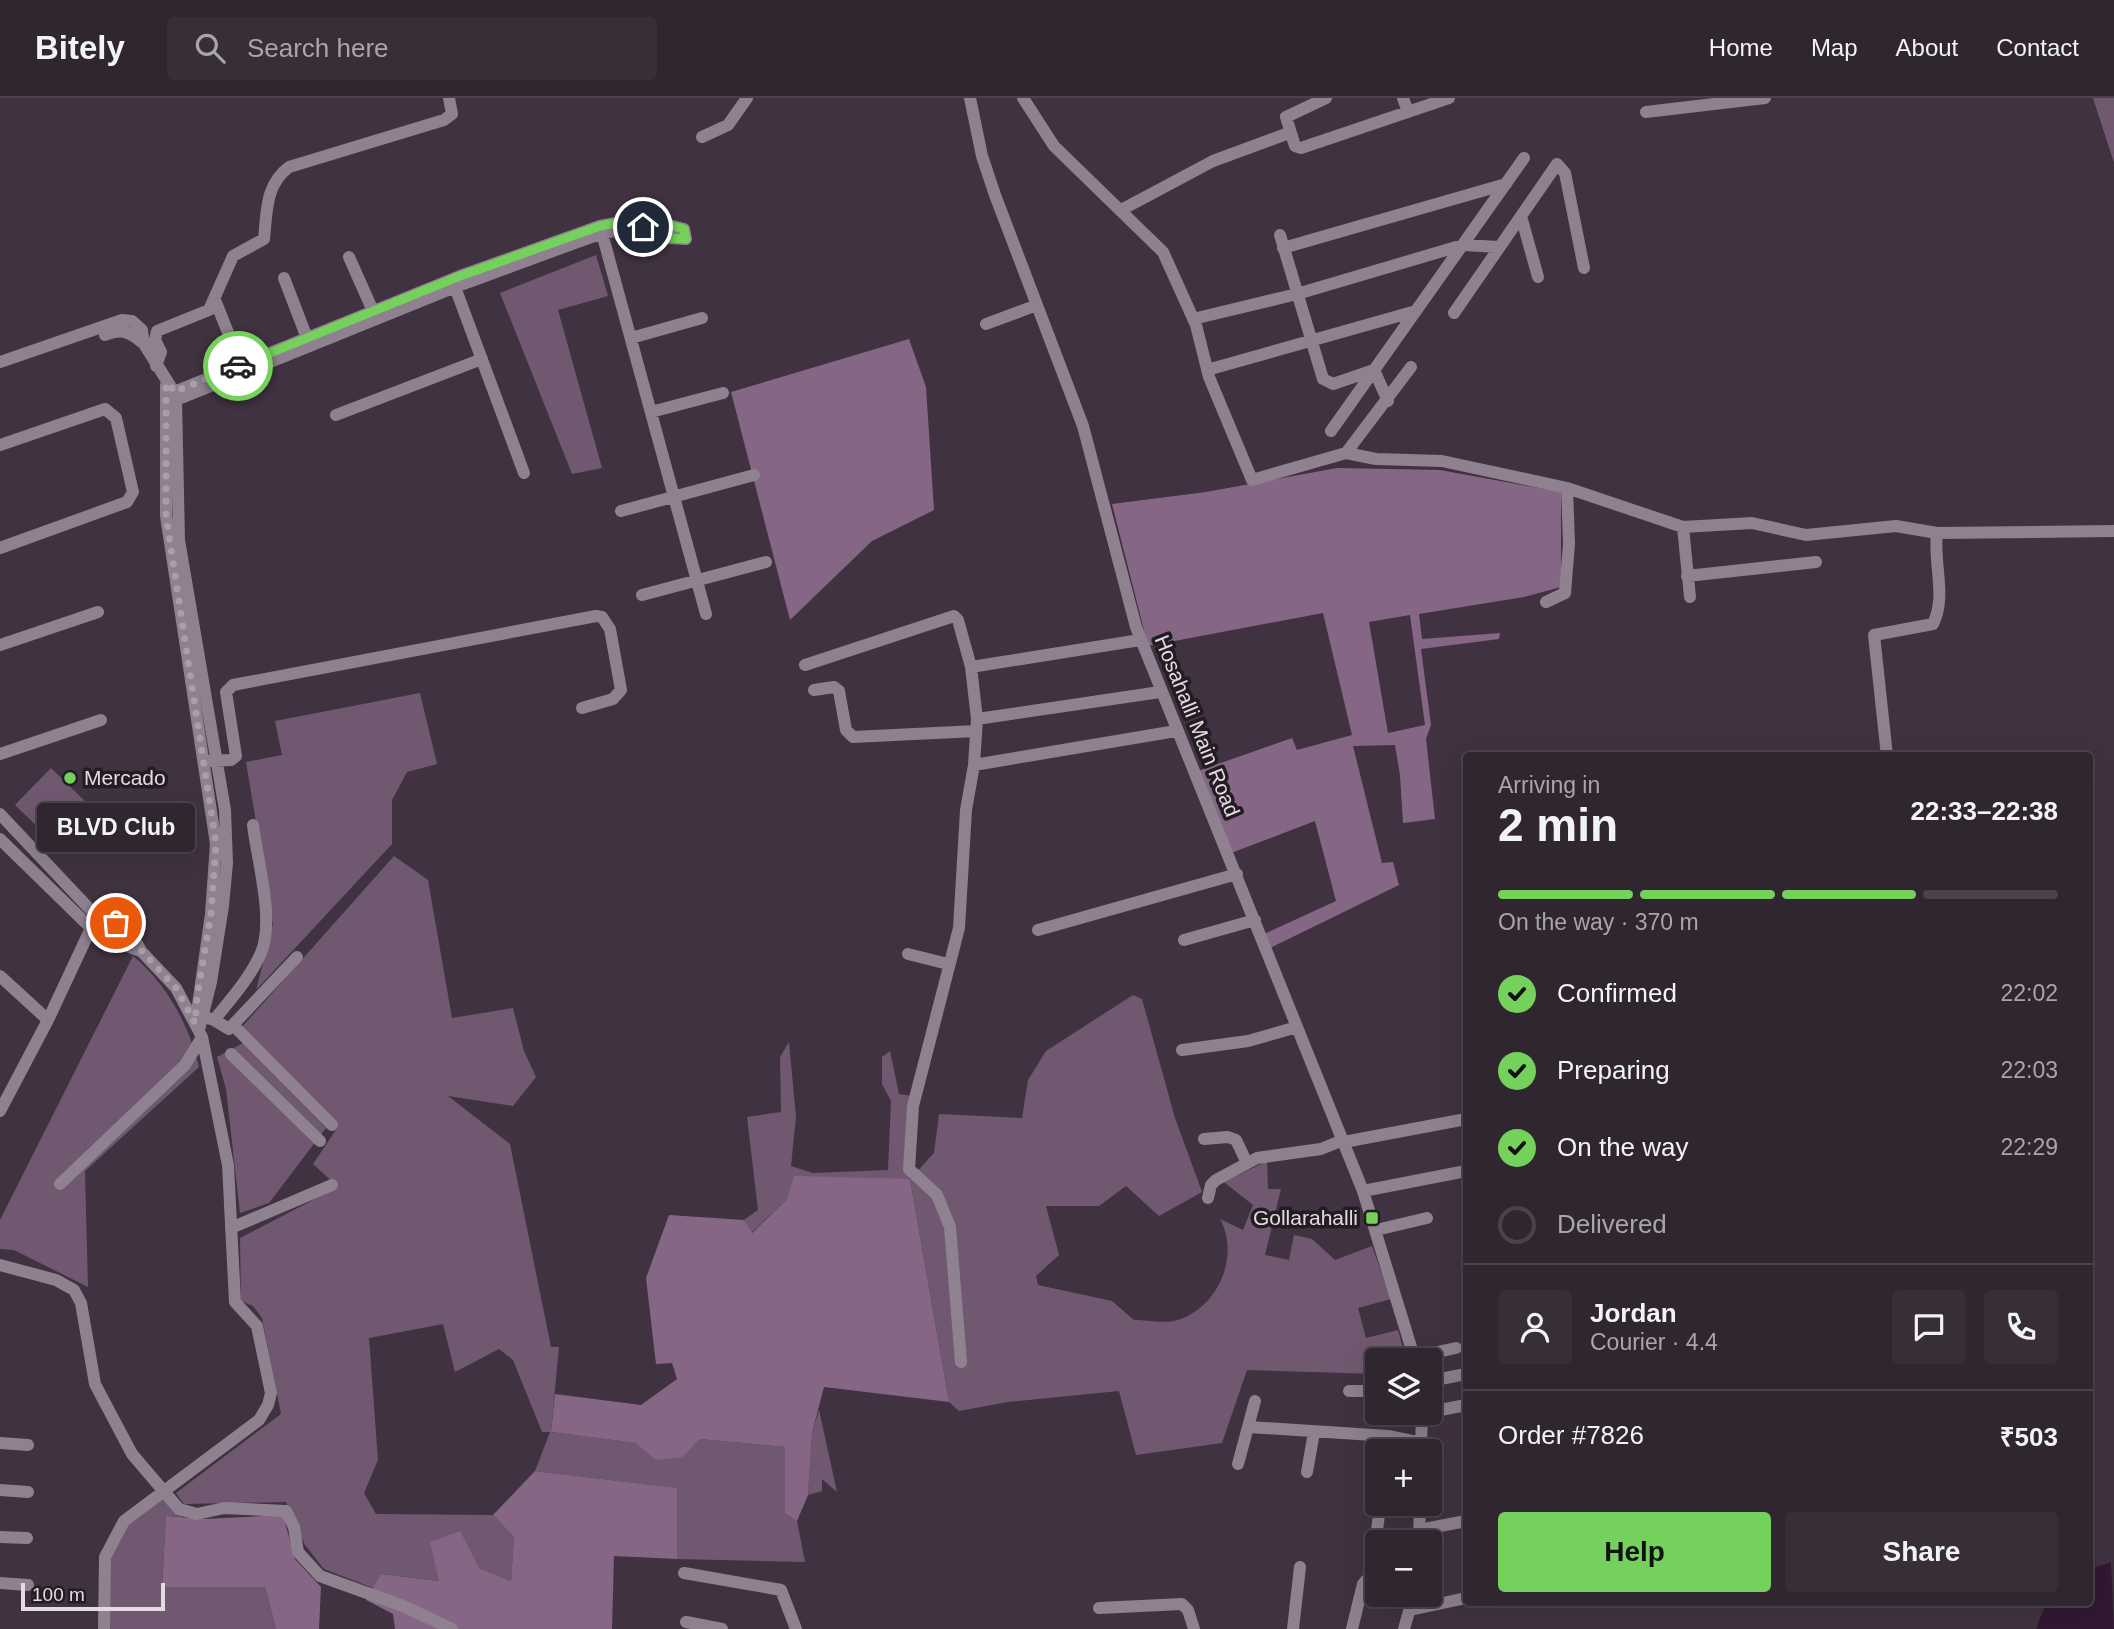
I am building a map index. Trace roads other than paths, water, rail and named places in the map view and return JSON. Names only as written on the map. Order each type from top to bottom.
[{"type":"street","points":[[156,366],[161,352],[155,340],[157,331],[209,310],[233,256],[264,239],[271,187],[277,176],[289,167],[443,121],[452,114],[449,98]]},
{"type":"street","points":[[702,137],[728,125],[747,98]]},
{"type":"street","name":"Hosahalli Main Road","points":[[970,98],[986,169],[1083,426],[1140,640],[1237,874],[1363,1191],[1411,1348]]},
{"type":"street","points":[[1023,98],[1054,146],[1163,252],[1193,319],[1208,370],[1252,480],[1346,453],[1376,459],[1442,461],[1567,488],[1683,527],[1752,523],[1806,535],[1896,526],[1937,533],[2114,531]]},
{"type":"street","points":[[1326,98],[1286,117],[1295,146],[1301,148],[1448,98]]},
{"type":"street","points":[[1403,98],[1408,112]]},
{"type":"street","points":[[1646,112],[1765,98]]},
{"type":"street","points":[[1121,210],[1213,161],[1289,133]]},
{"type":"street","points":[[1331,430],[1524,158]]},
{"type":"street","points":[[1454,313],[1557,164],[1561,165],[1584,268]]},
{"type":"street","points":[[1374,370],[1326,383],[1281,242],[1506,184]]},
{"type":"street","points":[[1521,216],[1538,277]]},
{"type":"street","points":[[172,392],[460,276],[601,229],[643,227],[669,238],[685,234]]},
{"type":"street","points":[[172,392],[456,287],[601,229]]},
{"type":"street","points":[[601,229],[706,614]]},
{"type":"street","points":[[1193,319],[1297,294],[1462,245],[1499,247]]},
{"type":"street","points":[[349,257],[373,311]]},
{"type":"street","points":[[284,278],[307,338]]},
{"type":"street","points":[[456,287],[524,473]]},
{"type":"street","points":[[215,300],[241,365]]},
{"type":"street","points":[[986,324],[1037,305]]},
{"type":"street","points":[[1208,370],[1416,311]]},
{"type":"street","points":[[631,338],[702,318]]},
{"type":"street","points":[[0,362],[122,320],[132,321],[142,330],[144,344],[172,392],[179,540],[200,652],[216,844],[211,914],[197,997],[228,1164],[235,1302],[257,1326],[271,1393],[268,1405],[259,1420],[124,1521],[110,1543],[105,1557],[104,1629]]},
{"type":"street","points":[[0,371],[117,330],[128,331],[144,344]]},
{"type":"street","points":[[336,415],[482,359]]},
{"type":"street","points":[[1346,453],[1388,401],[1411,367]]},
{"type":"street","points":[[1374,370],[1388,401]]},
{"type":"street","points":[[172,392],[166,516],[210,761]]},
{"type":"street","points":[[651,412],[723,394]]},
{"type":"street","points":[[0,445],[105,409],[116,418],[133,492],[127,502],[0,548]]},
{"type":"street","points":[[621,511],[754,475]]},
{"type":"street","points":[[1546,602],[1565,593],[1569,544],[1567,488]]},
{"type":"street","points":[[1683,527],[1690,597]]},
{"type":"street","points":[[1887,752],[1874,635],[1933,624],[1941,608],[1935,548],[1937,533]]},
{"type":"street","points":[[642,596],[766,562]]},
{"type":"street","points":[[1687,576],[1816,562]]},
{"type":"street","points":[[0,645],[98,612]]},
{"type":"street","points":[[805,665],[954,616],[958,620],[971,667],[976,725],[974,765],[966,810],[959,928],[913,1106],[908,1156],[909,1169],[937,1195],[950,1227],[961,1362]]},
{"type":"street","points":[[210,761],[231,760],[236,756],[226,692],[233,685],[602,617],[610,629],[621,690],[613,699],[582,708]]},
{"type":"street","points":[[971,667],[1140,640]]},
{"type":"street","points":[[814,690],[834,687],[839,691],[846,730],[853,737],[976,725],[1160,692]]},
{"type":"street","points":[[0,754],[101,720]]},
{"type":"street","points":[[974,765],[1176,730]]},
{"type":"street","points":[[0,814],[100,919],[116,923],[136,941],[141,951],[176,988],[202,1025],[229,1030],[297,957]]},
{"type":"street","points":[[61,1184],[185,1065],[202,1025],[240,989],[262,952],[267,927],[253,825]]},
{"type":"street","points":[[0,839],[90,928],[48,1020],[0,1111]]},
{"type":"street","points":[[1038,930],[1237,874]]},
{"type":"street","points":[[1184,940],[1255,920]]},
{"type":"street","points":[[908,954],[948,964]]},
{"type":"street","points":[[0,976],[48,1020]]},
{"type":"street","points":[[233,1025],[332,1125]]},
{"type":"street","points":[[1182,1050],[1248,1041],[1297,1027]]},
{"type":"street","points":[[231,1054],[320,1142]]},
{"type":"street","points":[[1208,1198],[1211,1185],[1216,1180],[1247,1163],[1274,1153],[1321,1149],[1343,1141],[1463,1120]]},
{"type":"street","points":[[1204,1139],[1228,1137],[1236,1140],[1247,1163]]},
{"type":"street","points":[[1363,1191],[1463,1172]]},
{"type":"street","points":[[231,1228],[332,1185]]},
{"type":"street","points":[[1376,1230],[1427,1219]]},
{"type":"street","points":[[0,1265],[56,1280],[74,1290],[81,1303],[95,1384],[132,1454],[179,1509],[189,1513],[224,1508],[286,1511],[295,1527],[298,1552],[320,1576],[403,1605],[452,1629]]},
{"type":"street","points":[[1442,1351],[1457,1348]]},
{"type":"street","points":[[1442,1379],[1463,1375]]},
{"type":"street","points":[[1349,1391],[1365,1391]]},
{"type":"street","points":[[1238,1464],[1255,1401]]},
{"type":"street","points":[[1442,1409],[1463,1406]]},
{"type":"street","points":[[1249,1427],[1388,1436],[1397,1439]]},
{"type":"street","points":[[1307,1472],[1314,1432]]},
{"type":"street","points":[[0,1443],[28,1444]]},
{"type":"street","points":[[0,1490],[29,1492]]},
{"type":"street","points":[[1352,1629],[1363,1584],[1371,1575],[1379,1516]]},
{"type":"street","points":[[1438,1530],[1463,1522]]},
{"type":"street","points":[[0,1537],[27,1538]]},
{"type":"street","points":[[1293,1629],[1300,1567]]},
{"type":"street","points":[[684,1573],[781,1590],[796,1629]]},
{"type":"street","points":[[0,1583],[28,1585]]},
{"type":"street","points":[[1410,1610],[1463,1599]]},
{"type":"street","points":[[1099,1608],[1182,1604],[1188,1610],[1194,1629]]},
{"type":"street","points":[[1404,1629],[1411,1607]]},
{"type":"street","points":[[687,1622],[722,1629]]},
{"type":"place","name":"Mercado","points":[[70,778]]},
{"type":"place","name":"BLVD Club","points":[[116,923]]},
{"type":"place","name":"Gollarahalli","points":[[1372,1218]]}]
